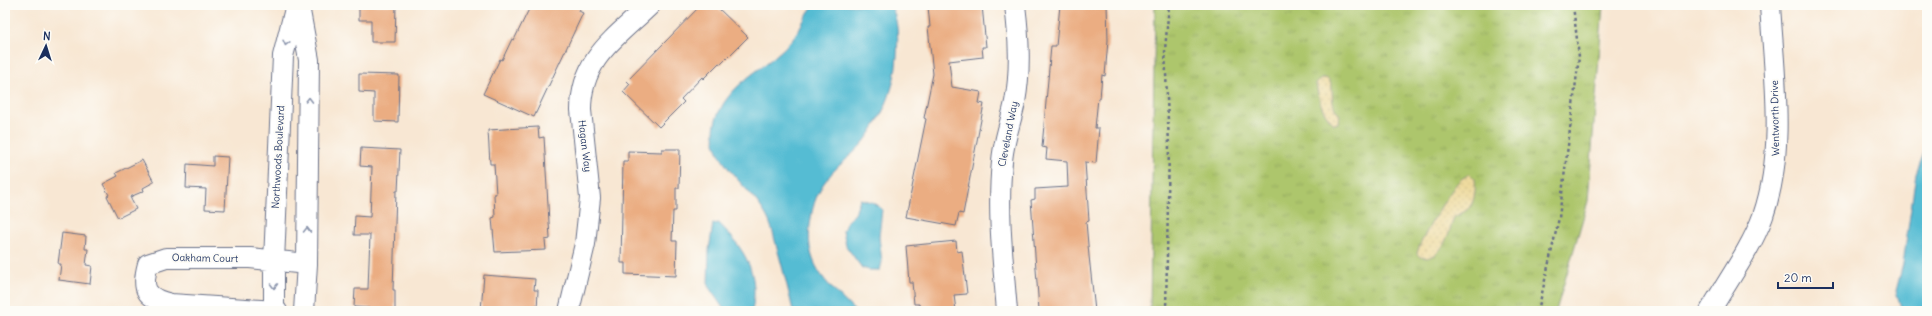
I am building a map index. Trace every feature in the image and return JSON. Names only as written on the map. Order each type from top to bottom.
[{"type":"street","name":"Northwoods Boulevard","points":[[274,311],[274,261],[283,56],[297,5]]},
{"type":"street","name":"Northwoods Boulevard","points":[[297,5],[309,60],[307,264],[304,311]]},
{"type":"street","name":"Hagan Way","points":[[569,311],[586,244],[590,206],[590,185],[581,110],[581,98],[585,77],[596,57],[650,5]]},
{"type":"street","name":"Cleveland Way","points":[[1007,311],[999,212],[1002,159],[1015,101],[1020,63],[1020,42],[1015,5]]},
{"type":"street","name":"Wentworth Drive","points":[[1710,311],[1754,235],[1763,216],[1771,190],[1776,162],[1777,135],[1770,5]]},
{"type":"street","name":"Oakham Court","points":[[277,311],[171,304],[156,300],[147,291],[144,279],[148,264],[166,258],[250,258],[307,264]]},
{"type":"path","points":[[1166,311],[1169,145],[1165,50],[1169,5]]},
{"type":"path","points":[[1538,311],[1559,218],[1579,57],[1573,5]]},
{"type":"green space","points":[[1155,5],[1603,5],[1588,201],[1556,311],[1150,311]]},
{"type":"sand","points":[[1326,78],[1331,85],[1334,105],[1340,115],[1338,123],[1334,124],[1323,110],[1317,89],[1316,83],[1321,79]]},
{"type":"sand","points":[[1470,174],[1475,179],[1475,191],[1472,203],[1465,212],[1454,217],[1447,238],[1439,251],[1428,258],[1420,257],[1417,254],[1419,248],[1435,217],[1455,186],[1460,180]]},
{"type":"water","points":[[814,5],[890,5],[895,16],[897,30],[898,44],[896,67],[892,88],[885,107],[865,141],[832,173],[824,183],[816,197],[811,218],[809,234],[813,260],[825,281],[855,311],[793,311],[769,221],[759,204],[727,167],[719,154],[715,140],[715,125],[721,108],[728,97],[745,80],[785,48],[796,34]]},
{"type":"water","points":[[1927,145],[1927,310],[1909,311],[1901,307],[1896,291],[1903,264],[1916,174]]},
{"type":"water","points":[[860,199],[872,202],[882,209],[879,237],[882,262],[880,270],[869,270],[862,268],[846,246],[843,231],[847,221],[855,214]]},
{"type":"water","points":[[719,223],[736,242],[748,262],[754,284],[752,311],[725,311],[708,286],[709,250],[713,224]]},
{"type":"building","points":[[359,5],[396,5],[395,42],[371,42],[371,20],[359,20]]},
{"type":"building","points":[[531,5],[582,5],[579,11],[583,13],[534,117],[483,94],[500,59],[502,60],[512,39],[514,40]]},
{"type":"building","points":[[701,5],[715,5],[748,37],[721,64],[719,63],[703,79],[702,77],[681,99],[684,102],[659,127],[623,92],[630,84],[627,81]]},
{"type":"building","points":[[968,5],[969,7],[982,5],[986,47],[982,47],[983,57],[949,61],[952,87],[981,92],[979,103],[984,104],[963,214],[959,213],[956,226],[906,217],[926,119],[924,118],[933,74],[928,27],[930,27],[928,6]]},
{"type":"building","points":[[1060,5],[1107,5],[1108,40],[1105,76],[1102,75],[1095,128],[1099,128],[1096,163],[1085,162],[1089,221],[1086,222],[1095,311],[1039,310],[1031,200],[1035,199],[1035,189],[1068,187],[1067,161],[1046,159],[1047,148],[1042,147],[1051,46],[1056,46]]},
{"type":"building","points":[[359,74],[399,75],[398,122],[374,121],[374,93],[359,92]]},
{"type":"building","points":[[538,127],[539,138],[544,137],[550,239],[545,240],[546,250],[495,252],[492,218],[495,217],[494,194],[496,194],[494,164],[490,164],[488,130]]},
{"type":"building","points":[[361,148],[400,150],[398,191],[396,191],[393,290],[395,290],[395,311],[370,311],[370,308],[354,307],[355,289],[368,289],[370,235],[354,235],[355,216],[370,217],[372,167],[360,166]]},
{"type":"building","points":[[662,149],[680,149],[679,188],[676,188],[676,211],[673,211],[672,241],[677,241],[676,276],[625,274],[625,263],[621,263],[623,161],[628,161],[628,151],[662,152]]},
{"type":"building","points":[[213,156],[228,157],[225,210],[205,209],[206,189],[186,188],[187,164],[213,166]]},
{"type":"building","points":[[142,160],[154,182],[143,188],[144,191],[130,197],[136,209],[118,218],[103,184],[118,176],[116,173]]},
{"type":"building","points":[[62,233],[86,236],[85,249],[88,249],[86,265],[92,266],[90,284],[59,280],[61,264],[58,264]]},
{"type":"building","points":[[956,241],[957,252],[962,251],[967,294],[954,295],[956,311],[920,311],[919,304],[914,304],[912,282],[909,282],[906,246]]},
{"type":"building","points":[[484,275],[535,279],[534,290],[538,290],[537,311],[481,310]]}]
